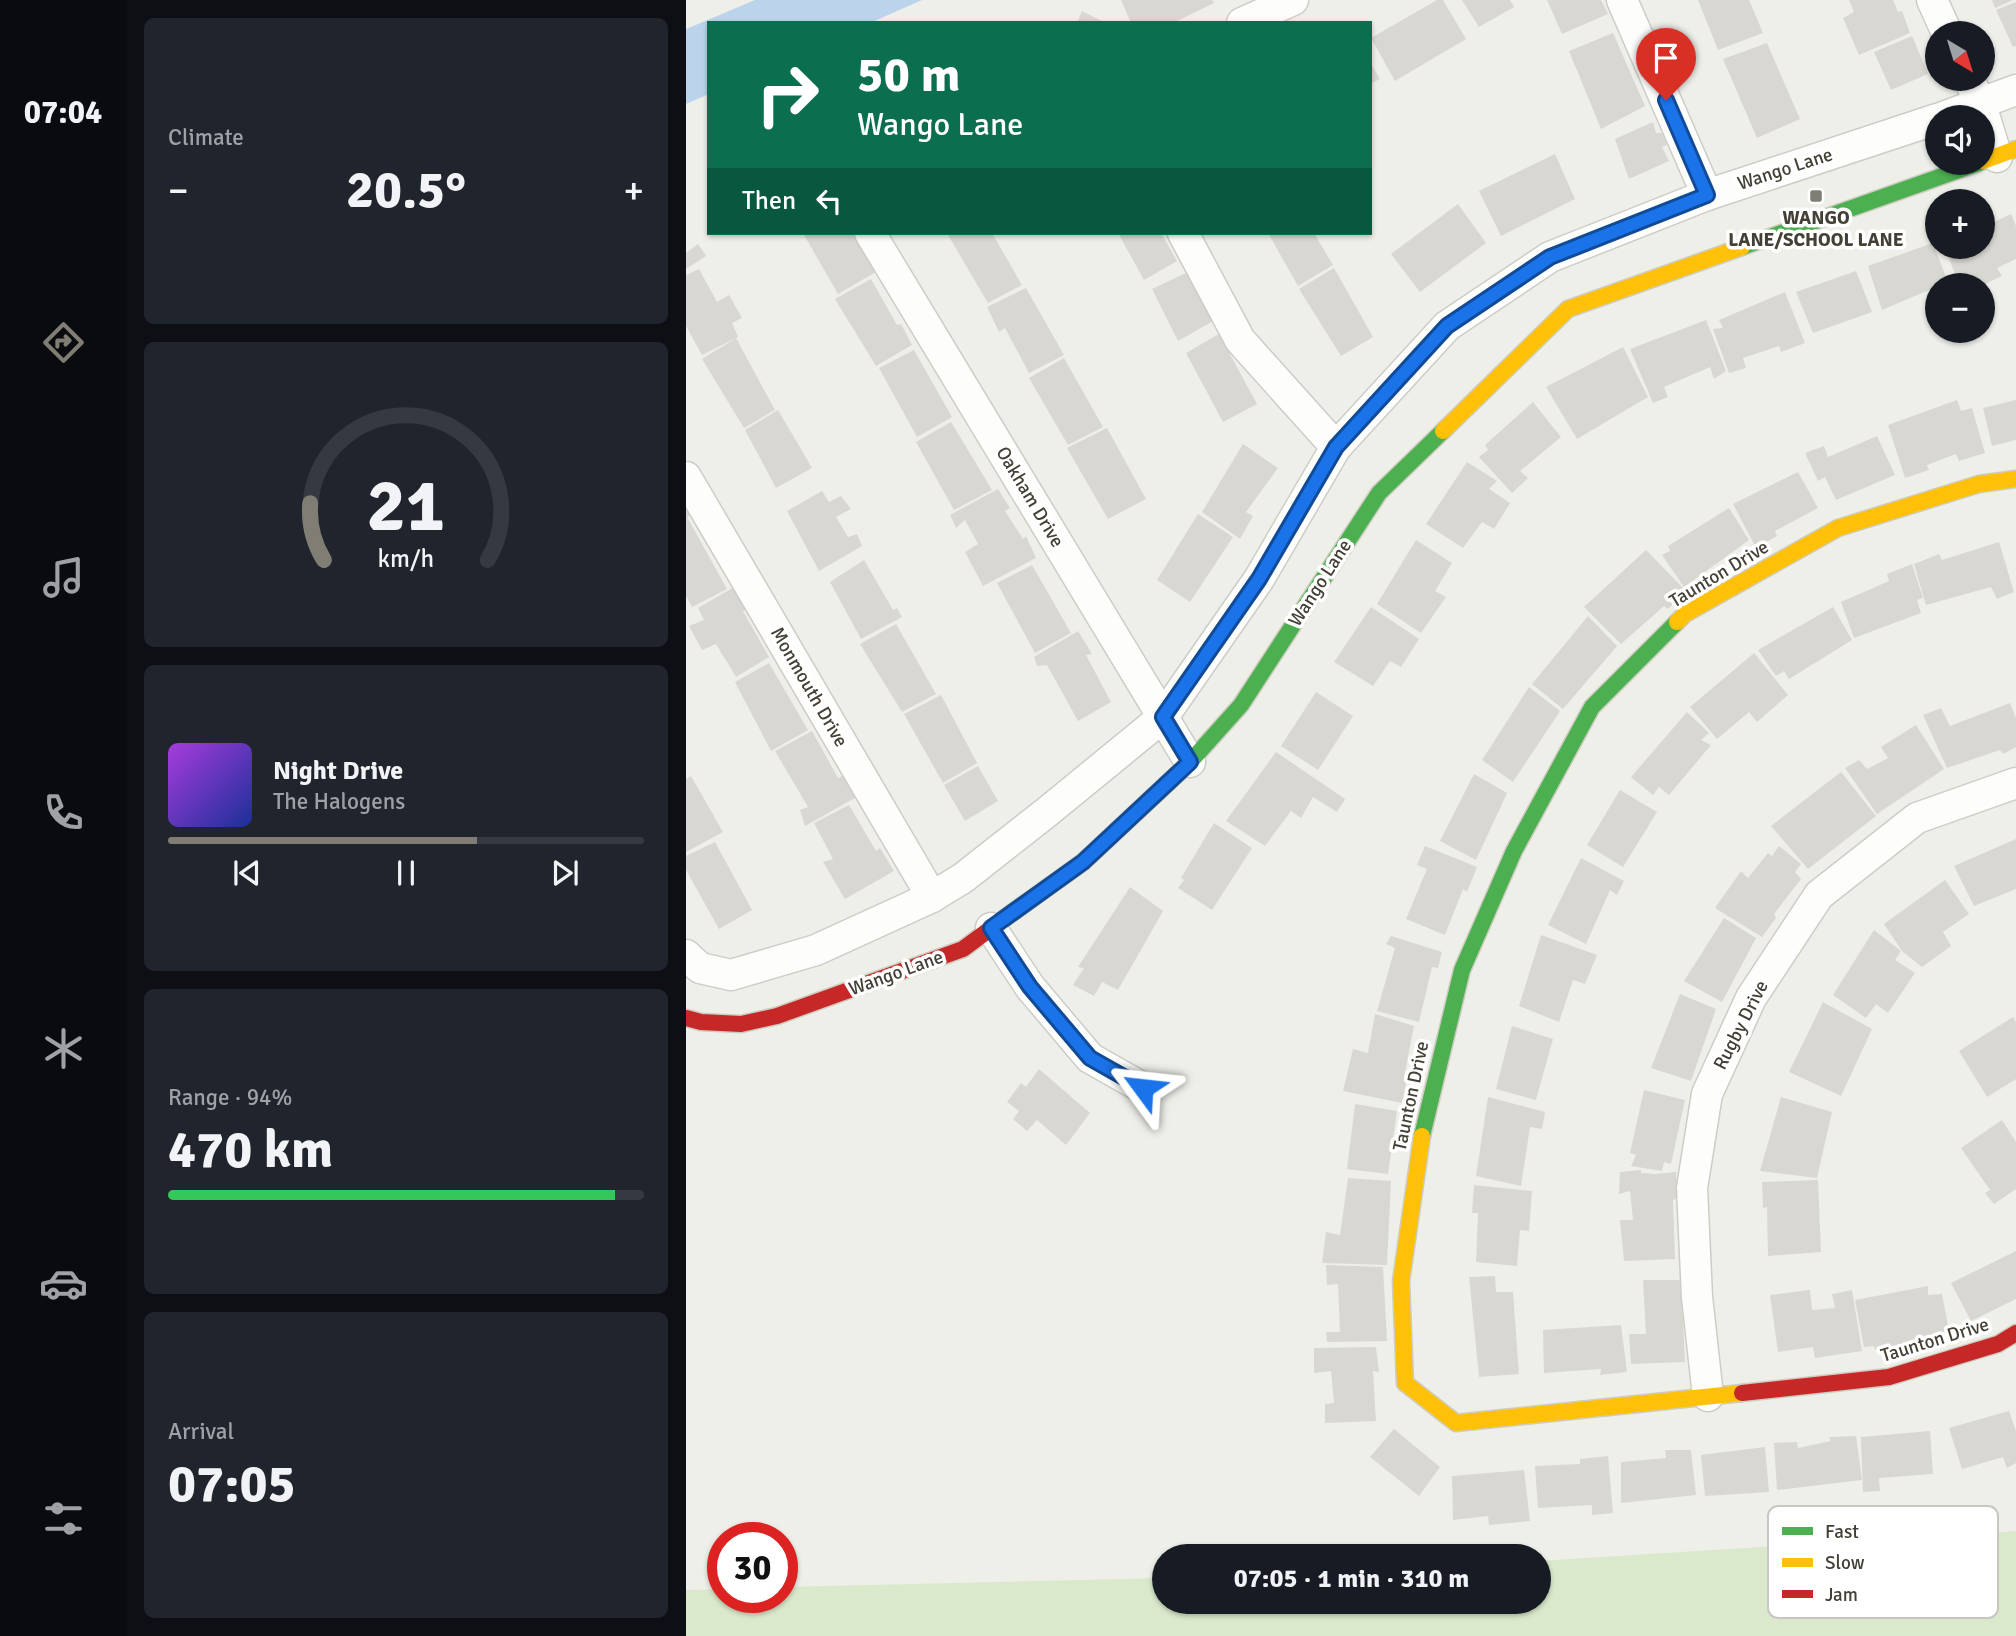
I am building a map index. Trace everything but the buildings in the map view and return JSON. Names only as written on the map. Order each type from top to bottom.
[{"type":"street","points":[[1246,21],[1293,0]]},
{"type":"street","points":[[1622,0],[1707,195]]},
{"type":"street","points":[[1931,0],[1941,21]]},
{"type":"street","points":[[1958,105],[1975,92],[2016,90]]},
{"type":"street","name":"Wango Lane","points":[[686,955],[701,968],[731,975],[816,950],[932,897],[1005,845],[1163,717],[1259,579],[1336,447],[1447,326],[1550,257],[1707,195],[1925,123]]},
{"type":"street","name":"Wango Lane","points":[[686,1018],[702,1022],[741,1024],[777,1017],[963,949],[1083,862],[1190,762],[1241,705],[1379,493],[1568,309],[1944,175]]},
{"type":"street","name":"Oakham Drive","points":[[871,235],[1190,762]]},
{"type":"street","points":[[1184,235],[1240,340],[1336,447]]},
{"type":"street","name":"Monmouth Drive","points":[[686,477],[932,897]]},
{"type":"street","name":"Taunton Drive","points":[[2016,479],[1979,484],[1838,528],[1685,614],[1592,707],[1514,851],[1461,970],[1425,1117],[1401,1281],[1405,1383],[1456,1423],[1889,1377],[1998,1344],[2016,1333]]},
{"type":"street","name":"Rugby Drive","points":[[1708,1396],[1697,1297],[1692,1188],[1707,1094],[1751,998],[1819,895],[1917,818],[2016,783]]},
{"type":"street","points":[[991,928],[1030,987],[1090,1058],[1143,1088]]},
{"type":"green space","points":[[2016,1531],[2016,1636],[686,1636],[686,1590],[707,1589],[707,1613],[798,1613],[798,1587],[1152,1578],[1152,1614],[1551,1614],[1551,1560],[1768,1547],[1768,1618],[1998,1618],[1998,1532]]},
{"type":"water","points":[[755,0],[922,0],[875,21],[707,21],[707,95],[686,104],[686,29]]},
{"type":"traffic: fast","points":[[1742,247],[1945,175]]},
{"type":"traffic: fast","points":[[1013,912],[1083,862],[1190,762],[1241,705],[1379,493],[1443,431]]},
{"type":"traffic: fast","points":[[1422,1136],[1462,970],[1514,851],[1592,707],[1677,622]]},
{"type":"traffic: slow","points":[[1995,157],[2016,149]]},
{"type":"traffic: slow","points":[[1443,431],[1568,309],[1742,247]]},
{"type":"traffic: slow","points":[[1677,622],[1685,614],[1838,528],[1979,484],[2016,479]]},
{"type":"traffic: slow","points":[[1422,1136],[1401,1281],[1405,1383],[1456,1423],[1742,1393]]},
{"type":"traffic: jam","points":[[686,1018],[701,1022],[741,1024],[777,1016],[963,949],[1013,912]]},
{"type":"traffic: jam","points":[[1742,1393],[1889,1377],[1998,1344],[2016,1333]]},
{"type":"place","name":"WANGO LANE/SCHOOL LANE","points":[[1816,196]]},
{"type":"route","points":[[1143,1088],[1090,1058],[1030,987],[991,928],[1083,862],[1190,762],[1163,717],[1259,579],[1336,447],[1447,326],[1550,257],[1707,195],[1666,100]]}]
